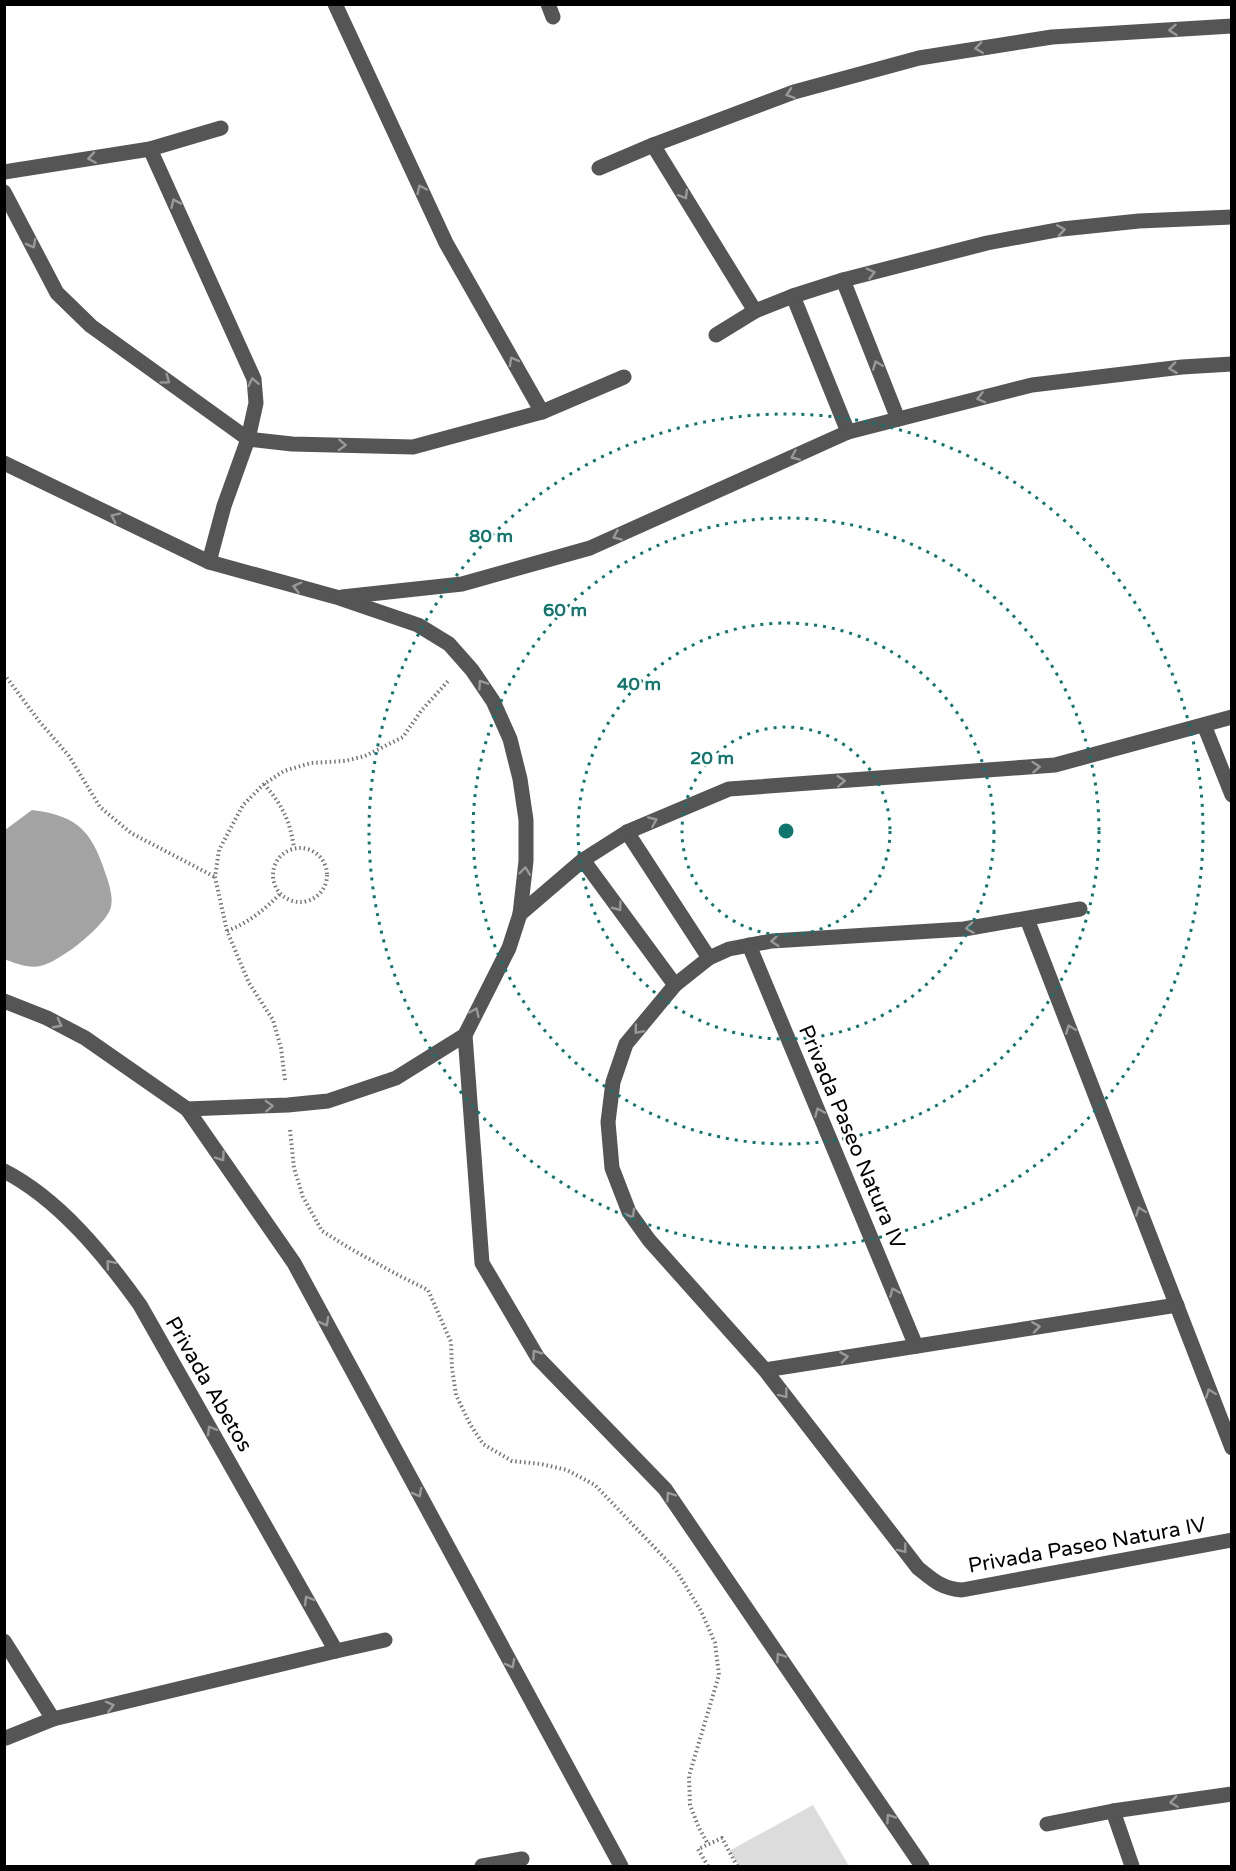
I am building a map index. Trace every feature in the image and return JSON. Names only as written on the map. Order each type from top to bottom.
[{"type":"street","points":[[335,4],[446,243],[542,412]]},
{"type":"street","points":[[599,168],[653,145],[794,92],[920,58],[1052,37],[1232,26]]},
{"type":"street","points":[[4,172],[150,149],[221,128]]},
{"type":"street","points":[[653,145],[755,310]]},
{"type":"street","points":[[150,149],[254,379],[256,403],[248,439],[224,506],[209,562]]},
{"type":"street","points":[[4,192],[57,293],[91,326],[248,439],[292,444],[413,447],[542,412],[624,377]]},
{"type":"street","points":[[716,336],[755,310],[793,296],[843,280],[987,243],[1062,229],[1139,221],[1232,217]]},
{"type":"street","points":[[843,280],[898,419]]},
{"type":"street","points":[[793,296],[848,432]]},
{"type":"street","points":[[336,597],[462,584],[590,548],[848,432],[1032,385],[1182,366],[1232,364]]},
{"type":"street","points":[[4,463],[209,562],[336,597],[418,625],[449,644],[493,701],[510,739],[520,779],[526,830],[526,861],[520,914],[509,948],[465,1035],[482,1263],[538,1358],[665,1489],[922,1866]]},
{"type":"street","points":[[520,914],[583,860],[627,832],[729,789],[1055,765],[1232,717]]},
{"type":"street","points":[[1204,725],[1232,795]]},
{"type":"street","points":[[627,832],[709,958],[729,949],[772,941],[964,929],[1080,909]]},
{"type":"street","points":[[583,860],[675,985]]},
{"type":"street","points":[[1028,919],[1232,1448]]},
{"type":"street","name":"Privada Paseo Natura IV","points":[[749,945],[916,1346]]},
{"type":"street","name":"Privada Paseo Natura IV","points":[[709,958],[675,985],[626,1044],[613,1082],[608,1122],[612,1168],[629,1212],[649,1240],[765,1370],[918,1568],[939,1585],[962,1590],[1232,1540]]},
{"type":"street","points":[[4,1001],[47,1018],[85,1038],[187,1109],[294,1263],[621,1866]]},
{"type":"street","points":[[187,1109],[328,1101],[396,1078],[465,1035]]},
{"type":"street","name":"Privada Abetos","points":[[4,1171],[41,1194],[94,1245],[140,1305],[336,1651]]},
{"type":"street","points":[[765,1370],[1177,1305]]},
{"type":"street","points":[[6,1738],[54,1719],[386,1640]]},
{"type":"street","points":[[4,1641],[54,1719]]},
{"type":"street","points":[[1047,1824],[1113,1811],[1232,1794]]},
{"type":"street","points":[[1113,1811],[1132,1866]]},
{"type":"street","points":[[482,1866],[522,1859]]},
{"type":"path","points":[[465,662],[421,711],[403,737],[365,756],[311,764],[285,771],[264,784],[243,805],[219,850],[215,877],[227,931],[249,983],[273,1020],[280,1048],[294,1168],[303,1197],[322,1230],[428,1290],[451,1342],[456,1395],[483,1444],[512,1461],[567,1470],[594,1485],[676,1570],[701,1611],[715,1643],[719,1675],[689,1776],[690,1805],[708,1844]]},
{"type":"path","points":[[4,674],[69,756],[100,807],[131,833],[215,877]]},
{"type":"path","points":[[264,784],[286,813],[294,848]]},
{"type":"path","points":[[294,848],[305,848],[316,852],[324,861],[327,871],[326,883],[321,893],[312,900],[301,903],[289,901],[280,894],[273,882],[273,867],[281,854],[294,848]]},
{"type":"path","points":[[227,931],[241,926],[259,914],[280,894]]},
{"type":"path","points":[[708,1866],[698,1849],[722,1838],[737,1866]]},
{"type":"shaded area","points":[[32,810],[62,817],[83,830],[102,863],[112,898],[106,917],[90,935],[58,958],[36,967],[4,959],[5,830]]},
{"type":"shaded area","points":[[813,1805],[849,1866],[739,1866],[729,1851]]}]
